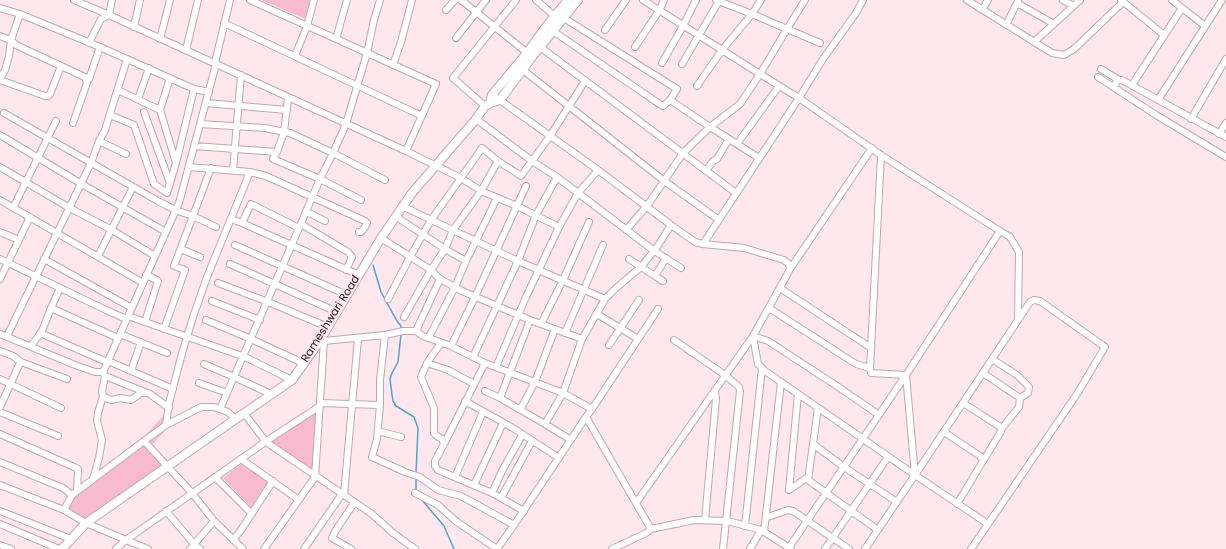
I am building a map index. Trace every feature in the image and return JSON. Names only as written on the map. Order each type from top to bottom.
[{"type":"main road","points":[[488,105],[500,100],[522,70],[530,55],[540,47],[553,31],[568,0]]},
{"type":"main road","points":[[488,105],[492,95],[530,55],[560,18],[578,0]]},
{"type":"main road","name":"Rameshwari Road","points":[[61,549],[86,523],[292,380],[323,339],[347,295],[402,206],[435,165],[488,105]]},
{"type":"street","points":[[74,0],[82,2],[406,151],[461,178],[481,191],[517,206],[559,227]]},
{"type":"street","points":[[109,15],[112,0]]},
{"type":"street","points":[[134,27],[140,0]]},
{"type":"street","points":[[160,39],[170,0]]},
{"type":"street","points":[[186,50],[198,0]]},
{"type":"street","points":[[93,479],[102,440],[97,421],[103,396],[102,391],[107,361],[179,203],[209,92],[230,0]]},
{"type":"street","points":[[250,0],[436,84],[406,151]]},
{"type":"street","points":[[295,56],[307,26],[314,0]]},
{"type":"street","points":[[336,39],[348,0]]},
{"type":"street","points":[[220,409],[276,284],[312,197],[346,124],[367,53],[380,0]]},
{"type":"street","points":[[393,65],[401,42],[412,0]]},
{"type":"street","points":[[446,10],[455,0]]},
{"type":"street","points":[[461,0],[530,55]]},
{"type":"street","points":[[456,38],[486,0]]},
{"type":"street","points":[[488,105],[453,78],[516,0]]},
{"type":"street","points":[[536,0],[560,18],[677,89],[670,100],[663,106],[553,31]]},
{"type":"street","points":[[605,30],[626,0]]},
{"type":"street","points":[[643,0],[799,98],[881,155],[1010,237],[1019,252],[1018,320]]},
{"type":"street","points":[[635,46],[659,11],[664,0]]},
{"type":"street","points":[[662,63],[684,26],[696,0]]},
{"type":"street","points":[[697,86],[722,50],[752,14],[761,0]]},
{"type":"street","points":[[626,230],[646,206],[683,153],[710,127],[740,104],[805,0]]},
{"type":"street","points":[[703,244],[823,59],[856,13],[863,0]]},
{"type":"street","points":[[967,0],[1052,53],[1064,55],[1074,49],[1122,1],[1164,35]]},
{"type":"street","points":[[982,10],[988,0]]},
{"type":"street","points":[[1063,0],[1073,6]]},
{"type":"street","points":[[1034,42],[1080,0]]},
{"type":"street","points":[[1172,0],[1205,26]]},
{"type":"street","points":[[1158,100],[1222,0]]},
{"type":"street","points":[[682,64],[698,35],[722,1],[820,43]]},
{"type":"street","points":[[1006,25],[1018,2],[1054,24]]},
{"type":"street","points":[[0,8],[20,14],[89,42],[194,89],[209,92]]},
{"type":"street","points":[[1132,85],[1182,8]]},
{"type":"street","points":[[20,14],[11,40],[5,70],[0,79],[48,96],[61,66]]},
{"type":"street","points":[[89,42],[101,19],[109,15]]},
{"type":"street","points":[[224,23],[422,116]]},
{"type":"street","points":[[0,36],[11,40],[16,46],[89,79],[100,47]]},
{"type":"street","points":[[540,47],[736,193]]},
{"type":"street","points":[[6,336],[105,130],[127,59]]},
{"type":"street","points":[[1191,119],[1226,60]]},
{"type":"street","points":[[138,99],[149,68]]},
{"type":"street","points":[[1101,69],[1226,137]]},
{"type":"street","points":[[522,70],[663,180],[719,220]]},
{"type":"street","points":[[233,170],[241,75]]},
{"type":"street","points":[[73,123],[87,85],[87,80],[85,77]]},
{"type":"street","points":[[1098,77],[1156,115],[1226,157]]},
{"type":"street","points":[[170,78],[160,110],[176,163]]},
{"type":"street","points":[[1113,87],[1119,80]]},
{"type":"street","points":[[388,299],[431,220],[482,148],[498,161],[521,176],[550,136],[585,81]]},
{"type":"street","points":[[737,144],[778,86]]},
{"type":"street","points":[[110,115],[134,125],[154,184],[167,192],[176,163],[194,89]]},
{"type":"street","points":[[118,90],[160,110]]},
{"type":"street","points":[[492,95],[598,170],[695,242],[744,248],[769,255],[784,260],[791,266],[790,269]]},
{"type":"street","points":[[288,98],[284,132],[273,159],[320,179],[361,200]]},
{"type":"street","points":[[670,100],[759,158]]},
{"type":"street","points":[[206,103],[287,110]]},
{"type":"street","points":[[144,112],[170,183]]},
{"type":"street","points":[[4,113],[132,187],[176,210],[216,227]]},
{"type":"street","points":[[476,119],[532,161],[557,177],[653,250],[681,268]]},
{"type":"street","points":[[13,208],[56,121]]},
{"type":"street","points":[[1219,134],[1226,123]]},
{"type":"street","points":[[200,124],[265,128],[290,133],[385,180]]},
{"type":"street","points":[[0,135],[122,208],[166,232]]},
{"type":"street","points":[[706,171],[713,161],[717,159],[729,139]]},
{"type":"street","points":[[99,141],[126,154]]},
{"type":"street","points":[[194,146],[277,152]]},
{"type":"street","points":[[636,502],[753,336],[790,269],[872,148]]},
{"type":"street","points":[[178,154],[191,158]]},
{"type":"street","points":[[881,155],[870,368],[871,373],[906,375]]},
{"type":"street","points":[[404,317],[445,249],[453,230],[481,191],[498,161]]},
{"type":"street","points":[[0,167],[155,256]]},
{"type":"street","points":[[189,167],[233,170],[266,176],[365,221],[365,228],[359,232]]},
{"type":"street","points":[[164,329],[185,270],[174,266],[211,168]]},
{"type":"street","points":[[496,367],[526,297],[559,227],[578,193],[598,170]]},
{"type":"street","points":[[166,426],[169,403],[187,336],[207,277],[250,172]]},
{"type":"street","points":[[473,357],[518,260],[536,215],[557,177]]},
{"type":"street","points":[[451,346],[476,297],[526,186]]},
{"type":"street","points":[[98,256],[132,187]]},
{"type":"street","points":[[428,337],[455,287],[497,198]]},
{"type":"street","points":[[0,200],[143,282]]},
{"type":"street","points":[[242,223],[251,204],[300,226],[348,252],[352,258],[346,270]]},
{"type":"street","points":[[402,206],[496,251],[605,299]]},
{"type":"street","points":[[307,212],[326,221]]},
{"type":"street","points":[[395,216],[466,261]]},
{"type":"street","points":[[0,279],[30,217]]},
{"type":"street","points":[[231,219],[359,275]]},
{"type":"street","points":[[541,324],[589,222]]},
{"type":"street","points":[[545,424],[562,393],[582,339],[605,299],[614,289],[641,267],[671,225]]},
{"type":"street","points":[[612,549],[646,533],[651,529],[694,520],[725,521],[763,531],[789,548],[906,375],[1000,231]]},
{"type":"street","points":[[0,232],[19,240]]},
{"type":"street","points":[[381,238],[431,270],[440,279],[455,287],[530,320],[582,339]]},
{"type":"street","points":[[235,245],[347,295]]},
{"type":"street","points":[[565,333],[603,245]]},
{"type":"street","points":[[181,249],[200,257]]},
{"type":"street","points":[[44,258],[132,308]]},
{"type":"street","points":[[655,276],[666,258]]},
{"type":"street","points":[[0,259],[106,310],[187,336],[243,357],[292,380]]},
{"type":"street","points":[[629,259],[663,281]]},
{"type":"street","points":[[230,264],[337,312]]},
{"type":"street","points":[[145,322],[158,281],[146,275]]},
{"type":"street","points":[[416,331],[440,279]]},
{"type":"street","points":[[218,283],[268,302],[328,328]]},
{"type":"street","points":[[31,346],[40,333],[60,288]]},
{"type":"street","points":[[780,288],[871,348]]},
{"type":"street","points":[[609,345],[638,300]]},
{"type":"street","points":[[865,549],[1030,302],[1034,300],[1040,301],[1105,347],[1077,394],[971,549]]},
{"type":"street","points":[[212,301],[260,320]]},
{"type":"street","points":[[51,308],[119,336],[141,342],[167,353]]},
{"type":"street","points":[[769,308],[856,364],[870,368]]},
{"type":"street","points":[[419,495],[438,505],[457,522],[497,549],[524,511],[658,309]]},
{"type":"street","points":[[596,314],[638,339]]},
{"type":"street","points":[[206,320],[304,363]]},
{"type":"street","points":[[500,398],[530,320]]},
{"type":"street","points":[[520,410],[535,382],[555,329]]},
{"type":"street","points":[[264,549],[315,477],[323,339],[358,338],[416,331],[423,336],[451,346],[485,363],[562,393],[592,409]]},
{"type":"street","points":[[40,333],[131,370],[173,389]]},
{"type":"street","points":[[0,334],[75,365],[104,374],[150,394],[169,408]]},
{"type":"street","points":[[385,335],[380,380],[378,431],[372,457],[416,476],[434,487],[460,496],[514,525]]},
{"type":"street","points":[[753,336],[758,364],[762,368],[888,457],[988,524]]},
{"type":"street","points":[[753,336],[768,341],[879,415]]},
{"type":"street","points":[[304,549],[343,495],[358,338]]},
{"type":"street","points":[[674,340],[725,375],[739,387],[740,391],[723,549]]},
{"type":"street","points":[[131,370],[141,342]]},
{"type":"street","points":[[441,342],[427,363],[421,377],[434,408],[434,433],[442,439],[444,444]]},
{"type":"street","points":[[0,351],[13,356],[21,362],[67,379]]},
{"type":"street","points":[[992,359],[1017,375],[1029,387],[1028,393],[1020,398]]},
{"type":"street","points":[[0,406],[21,362]]},
{"type":"street","points":[[427,363],[448,370],[474,384]]},
{"type":"street","points":[[485,363],[435,461],[435,466],[438,470],[492,493],[524,511]]},
{"type":"street","points":[[204,364],[271,394]]},
{"type":"street","points":[[745,526],[762,368]]},
{"type":"street","points":[[983,373],[1020,398]]},
{"type":"street","points":[[906,375],[915,475]]},
{"type":"street","points":[[0,379],[61,408]]},
{"type":"street","points":[[750,549],[763,531],[766,517],[781,382]]},
{"type":"street","points":[[199,383],[227,393]]},
{"type":"street","points":[[705,520],[716,399],[715,390]]},
{"type":"street","points":[[485,391],[500,398],[571,440]]},
{"type":"street","points":[[103,396],[112,400],[120,398],[131,400],[141,393],[147,393]]},
{"type":"street","points":[[798,394],[789,490],[808,477]]},
{"type":"street","points":[[957,504],[1000,434],[1002,428],[1019,407],[1020,398]]},
{"type":"street","points":[[465,401],[559,458]]},
{"type":"street","points":[[963,403],[1002,428]]},
{"type":"street","points":[[116,549],[126,540],[192,493],[320,404],[380,406]]},
{"type":"street","points":[[64,510],[75,493],[93,479],[166,426],[201,407],[214,407],[220,409],[228,412],[235,419]]},
{"type":"street","points":[[818,408],[808,477],[810,482],[878,530]]},
{"type":"street","points":[[0,412],[58,436]]},
{"type":"street","points":[[455,477],[483,412]]},
{"type":"street","points":[[244,413],[266,442],[315,477],[372,514],[393,533],[415,549]]},
{"type":"street","points":[[586,417],[651,529]]},
{"type":"street","points":[[474,485],[503,423]]},
{"type":"street","points":[[378,431],[401,437]]},
{"type":"street","points":[[944,432],[980,456],[983,460]]},
{"type":"street","points":[[0,434],[78,469],[75,493]]},
{"type":"street","points":[[492,493],[502,471],[522,435]]},
{"type":"street","points":[[144,441],[192,493],[214,521],[243,549]]},
{"type":"street","points":[[501,498],[532,441]]},
{"type":"street","points":[[813,444],[896,502]]},
{"type":"street","points":[[825,549],[888,457]]},
{"type":"street","points":[[241,459],[299,500]]},
{"type":"street","points":[[0,462],[75,493]]},
{"type":"street","points":[[215,477],[252,514]]},
{"type":"street","points":[[233,540],[273,481]]},
{"type":"street","points":[[0,485],[64,510],[86,523],[148,549]]},
{"type":"street","points":[[351,549],[332,538],[354,503]]},
{"type":"street","points":[[766,517],[788,510],[793,511],[849,549]]},
{"type":"street","points":[[0,511],[71,539]]},
{"type":"street","points":[[166,512],[192,546],[200,549]]},
{"type":"street","points":[[192,546],[214,521]]},
{"type":"street","points":[[0,524],[61,549]]},
{"type":"street","points":[[0,545],[11,549]]},
{"type":"shaded area","points":[[261,0],[311,0],[306,19]]},
{"type":"shaded area","points":[[317,408],[312,471],[270,441]]},
{"type":"shaded area","points":[[165,414],[173,422],[150,447],[142,439]]},
{"type":"shaded area","points":[[143,444],[162,466],[85,521],[67,509],[74,496]]},
{"type":"shaded area","points":[[241,463],[268,482],[251,507],[223,478]]},
{"type":"waterway","points":[[373,265],[381,292],[401,326],[401,330]]},
{"type":"waterway","points":[[401,334],[398,362],[390,379],[393,401],[396,406],[414,417],[418,428],[416,474]]},
{"type":"waterway","points":[[416,478],[417,492]]},
{"type":"waterway","points":[[422,500],[444,526],[454,549]]}]
